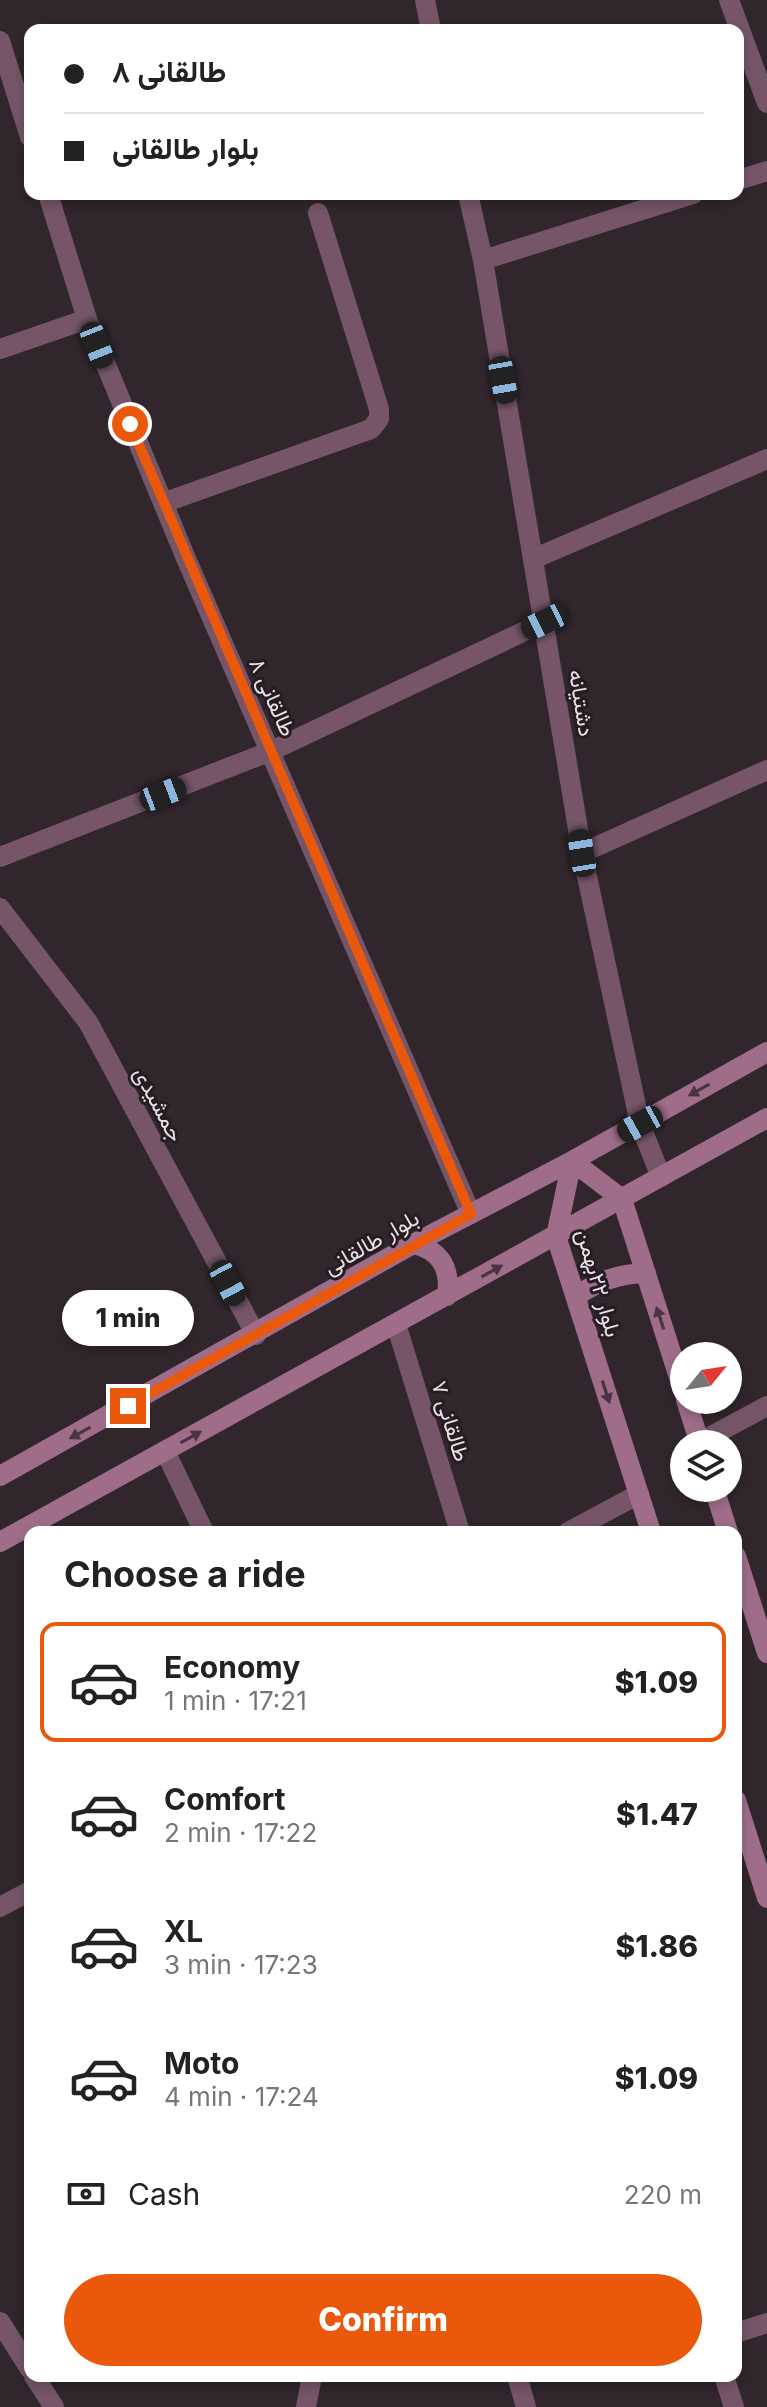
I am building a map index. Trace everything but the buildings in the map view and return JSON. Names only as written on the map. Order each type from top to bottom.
[{"type":"main road","name":"بلوار طالقانی","points":[[0,1476],[256,1335],[413,1244],[572,1161],[767,1052]]},
{"type":"main road","points":[[29,1526],[767,1118]]},
{"type":"main road","points":[[572,1161],[622,1199],[670,1349]]},
{"type":"main road","name":"بلوار ۲۲بهمن","points":[[572,1161],[556,1236],[649,1526]]},
{"type":"main road","points":[[413,1244],[430,1247],[442,1259],[449,1278],[447,1296]]},
{"type":"main road","points":[[576,1296],[597,1282],[621,1274],[646,1273]]},
{"type":"main road","points":[[718,1502],[726,1526]]},
{"type":"main road","points":[[0,1542],[24,1529]]},
{"type":"main road","points":[[742,1575],[767,1653]]},
{"type":"main road","points":[[742,1819],[767,1898]]},
{"type":"street","points":[[425,0],[430,24]]},
{"type":"street","points":[[729,0],[738,24]]},
{"type":"street","points":[[0,41],[24,118]]},
{"type":"street","points":[[744,41],[767,103]]},
{"type":"street","points":[[744,178],[767,171]]},
{"type":"street","name":"طالقانی ۸","points":[[50,200],[87,319],[163,503],[471,1214]]},
{"type":"street","name":"دشتیانه","points":[[469,200],[483,260],[582,853],[640,1124],[661,1177]]},
{"type":"street","points":[[483,260],[674,200]]},
{"type":"street","points":[[163,503],[371,429],[379,419],[379,409],[318,213]]},
{"type":"street","points":[[0,349],[87,319]]},
{"type":"street","points":[[533,559],[767,459]]},
{"type":"street","points":[[0,857],[271,751],[544,622]]},
{"type":"street","points":[[582,853],[767,770]]},
{"type":"street","name":"جمشیدی","points":[[0,908],[88,1022],[256,1335]]},
{"type":"street","name":"طالقانی ۷","points":[[396,1324],[458,1526]]},
{"type":"street","points":[[724,1430],[767,1406]]},
{"type":"street","points":[[165,1451],[201,1526]]},
{"type":"street","points":[[579,1526],[639,1494]]},
{"type":"street","points":[[0,1907],[24,1894]]},
{"type":"street","points":[[0,2322],[24,2360]]},
{"type":"street","points":[[742,2331],[767,2323]]},
{"type":"street","points":[[38,2382],[54,2407]]},
{"type":"street","points":[[306,2407],[311,2382]]},
{"type":"street","points":[[519,2382],[526,2407]]},
{"type":"street","points":[[726,2382],[734,2407]]},
{"type":"route","points":[[128,1406],[471,1214],[130,424]]}]
